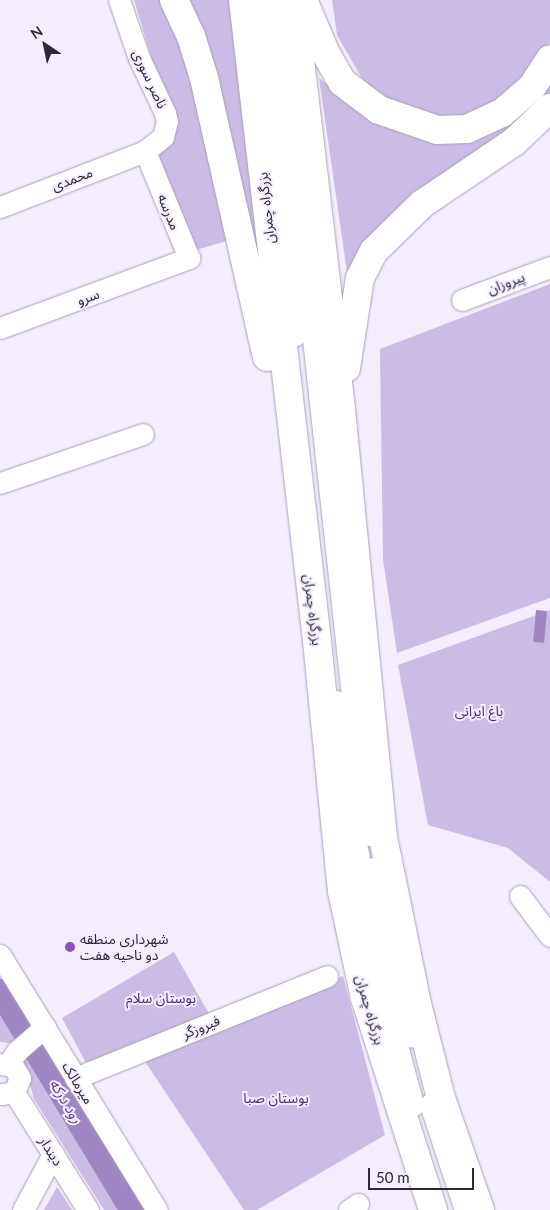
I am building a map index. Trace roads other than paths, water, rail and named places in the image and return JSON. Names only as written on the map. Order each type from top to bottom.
[{"type":"highway","name":"بزرگراه چمران","points":[[243,0],[292,442],[317,641],[342,890],[365,998],[415,1160],[433,1210]]},
{"type":"highway","points":[[293,0],[341,409],[384,837],[396,907],[441,1098],[480,1210]]},
{"type":"highway","points":[[303,0],[333,68],[355,94],[386,113],[437,130],[466,129],[502,113],[532,87],[550,59]]},
{"type":"highway","points":[[176,3],[204,78],[278,403],[292,442]]},
{"type":"highway","points":[[341,409],[360,278],[374,251],[422,204],[514,142],[550,108]]},
{"type":"highway","points":[[415,1160],[421,1210]]},
{"type":"street","name":"ناصر سوری","points":[[119,0],[138,58],[167,121],[163,137],[145,151]]},
{"type":"street","points":[[260,0],[359,760],[387,930],[431,1108],[466,1210]]},
{"type":"street","points":[[276,0],[304,335],[350,811],[386,1004],[419,1127],[448,1210]]},
{"type":"street","name":"محمدی","points":[[0,207],[145,151]]},
{"type":"street","name":"مدرسه","points":[[145,151],[189,258],[176,265]]},
{"type":"street","name":"سرو","points":[[0,328],[176,265]]},
{"type":"street","name":"پیروزان","points":[[462,300],[550,267]]},
{"type":"street","points":[[0,483],[143,434]]},
{"type":"street","points":[[520,896],[550,936]]},
{"type":"street","name":"میرمالک","points":[[0,955],[40,1032],[75,1078],[157,1210]]},
{"type":"street","name":"فیروزگر","points":[[75,1078],[327,976]]},
{"type":"street","points":[[7,1093],[20,1078],[16,1069],[8,1060],[40,1032]]},
{"type":"street","name":"دیندار","points":[[7,1093],[53,1154],[88,1210]]},
{"type":"street","points":[[23,1210],[53,1154]]},
{"type":"waterway","name":"رود درکه","points":[[0,991],[132,1210]]},
{"type":"place","name":"شهرداری منطقه دو ناحیه هفت","points":[[70,947]]},
{"type":"park label","name":"باغ ایرانی","points":[[479,711]]},
{"type":"park label","name":"بوستان سلام","points":[[161,998]]},
{"type":"park label","name":"بوستان صبا","points":[[276,1098]]}]
